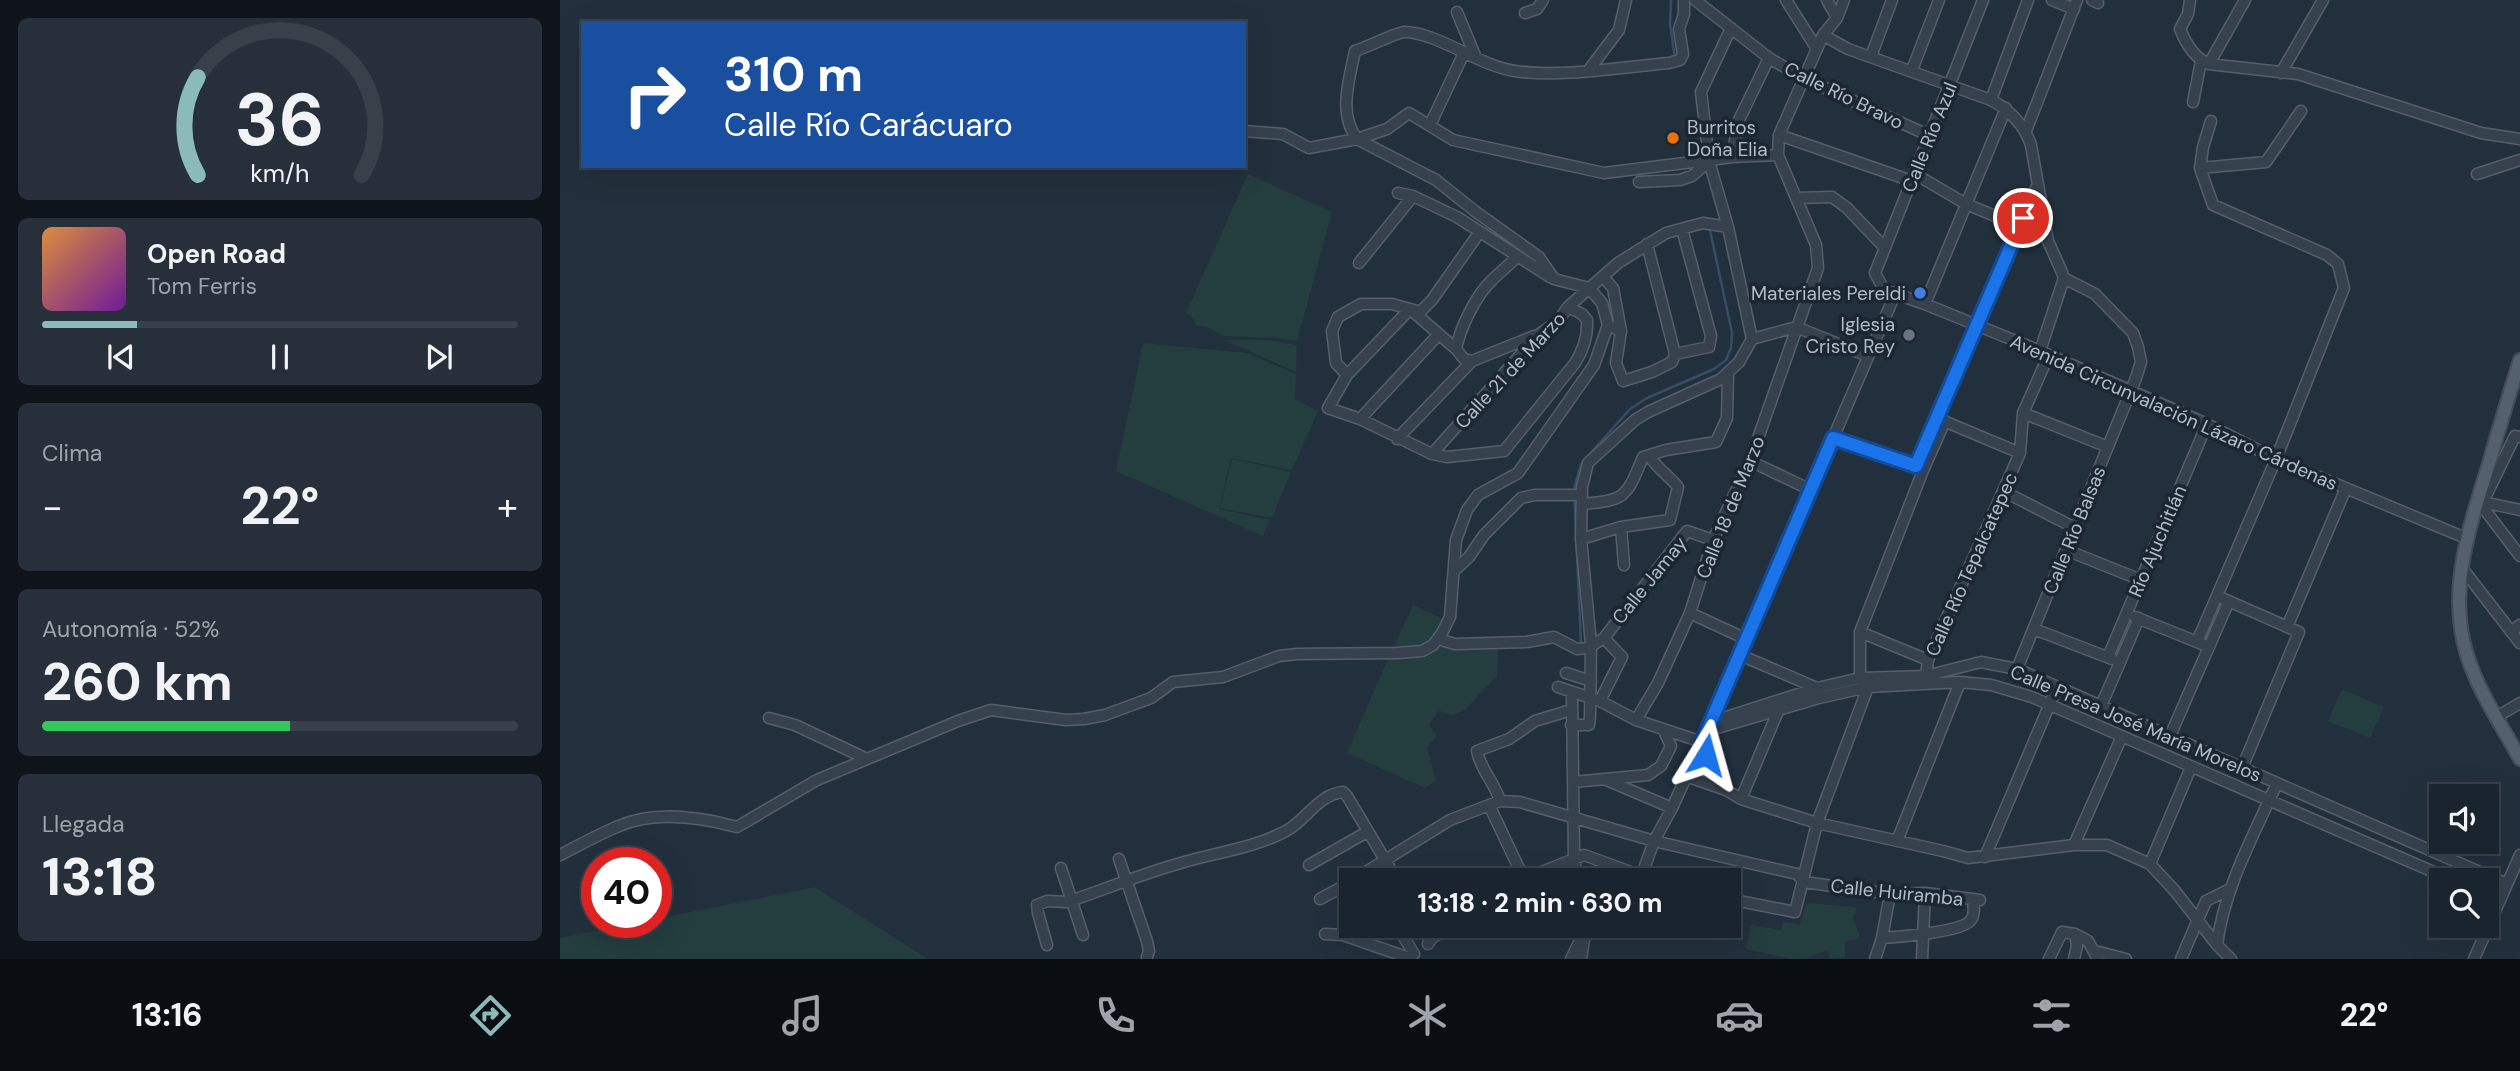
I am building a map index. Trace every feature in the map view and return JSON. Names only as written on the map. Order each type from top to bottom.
[{"type":"main road","points":[[2520,360],[2468,538],[2459,591],[2461,633],[2473,673],[2495,718],[2516,741],[2520,759]]},
{"type":"street","points":[[1525,13],[1537,9],[1543,0]]},
{"type":"street","points":[[1588,71],[1619,30],[1626,0]]},
{"type":"street","points":[[1553,279],[1539,257],[1436,180],[1357,139],[1346,112],[1355,51],[1402,31],[1423,35],[1494,67],[1516,71],[1588,71],[1674,61],[1683,54],[1679,29],[1684,14],[1684,0]]},
{"type":"street","name":"Calle Río Bravo","points":[[1695,0],[1769,58],[1803,78],[1930,135]]},
{"type":"street","points":[[1786,0],[1817,49]]},
{"type":"street","points":[[1827,0],[1837,18]]},
{"type":"street","points":[[1246,131],[1283,134],[1309,148],[1357,139],[1387,129],[1409,113],[1453,139],[1605,173],[1734,157],[1778,155],[1779,135],[1803,78],[1823,35],[1837,18],[1844,0]]},
{"type":"street","points":[[1873,56],[1872,51],[1892,0]]},
{"type":"street","points":[[1912,70],[1939,0]]},
{"type":"street","name":"Calle Río Azul","points":[[1875,273],[1983,0]]},
{"type":"street","points":[[1991,100],[2028,0]]},
{"type":"street","points":[[2026,131],[2076,5],[2052,0]]},
{"type":"street","points":[[2190,0],[2188,15],[2180,29],[2191,50],[2205,63],[2298,74],[2481,133],[2520,139]]},
{"type":"street","points":[[2193,102],[2205,63],[2245,0]]},
{"type":"street","points":[[2281,73],[2323,0]]},
{"type":"street","points":[[1457,12],[1476,58]]},
{"type":"street","points":[[1595,699],[1591,681],[1591,644],[1581,539],[1581,498],[1588,463],[1635,420],[1728,374],[1739,362],[1752,339],[1709,161],[1701,92],[1731,28]]},
{"type":"street","points":[[1823,35],[1848,49],[1991,100],[2006,108],[2026,131],[2032,145],[2048,241],[2064,278],[2040,351]]},
{"type":"street","points":[[1430,125],[1464,53]]},
{"type":"street","points":[[1734,157],[1737,124],[1769,58]]},
{"type":"street","points":[[1925,304],[2006,108]]},
{"type":"street","points":[[2200,168],[2266,162],[2301,111]]},
{"type":"street","points":[[2197,642],[2276,459],[2344,288],[2338,264],[2327,255],[2213,205],[2200,168],[2211,121]]},
{"type":"street","points":[[1779,135],[1913,177],[1966,204],[2019,226]]},
{"type":"street","name":"Calle 18 de Marzo","points":[[1636,720],[1658,683],[1690,613],[1713,540],[1750,461],[1819,260],[1816,245],[1778,155]]},
{"type":"street","points":[[2477,174],[2520,160]]},
{"type":"street","points":[[1639,182],[1680,180],[1692,176],[1709,161]]},
{"type":"street","points":[[1741,901],[1795,912],[1817,823],[1868,687],[1860,678],[1860,632],[1920,467],[1976,325],[2038,184]]},
{"type":"street","points":[[560,855],[621,825],[650,818],[701,817],[737,827],[817,780],[958,721],[991,710],[1066,720],[1084,719],[1105,715],[1151,698],[1174,682],[1223,677],[1279,656],[1397,653],[1422,650],[1438,639],[1450,617],[1456,540],[1467,510],[1478,495],[1518,473],[1594,365],[1608,325],[1602,303],[1589,288],[1553,279],[1457,217],[1413,196],[1398,193]]},
{"type":"street","points":[[1359,263],[1413,196]]},
{"type":"street","points":[[1796,198],[1832,197],[1847,208],[1885,248]]},
{"type":"street","name":"Calle 21 de Marzo","points":[[1432,454],[1538,334],[1558,321],[1568,307],[1618,263],[1666,233],[1703,223],[1727,227]]},
{"type":"street","points":[[1675,354],[1709,346],[1712,341],[1682,229]]},
{"type":"street","points":[[1347,375],[1336,363],[1332,331],[1338,317],[1361,304],[1392,304],[1420,312],[1432,300],[1479,233]]},
{"type":"street","points":[[1603,277],[1613,288],[1621,331],[1616,363],[1623,381],[1672,362],[1675,354],[1647,244]]},
{"type":"street","points":[[1456,349],[1458,335],[1490,280],[1503,272],[1517,257]]},
{"type":"street","name":"Avenida Circunvalación Lázaro Cárdenas","points":[[1875,273],[1884,290],[1896,292],[2040,351],[2207,424],[2276,459],[2468,538]]},
{"type":"street","name":"Calle Río Balsas","points":[[2017,669],[2141,362],[2133,333],[2095,293],[2064,278]]},
{"type":"street","points":[[1645,868],[1654,841],[1709,727],[1896,292]]},
{"type":"street","points":[[1410,309],[1347,375],[1328,408],[1360,419],[1432,454],[1447,457],[1504,451],[1568,372],[1583,351],[1587,326],[1587,320],[1582,314],[1568,307]]},
{"type":"street","points":[[1410,309],[1464,359],[1472,361]]},
{"type":"street","points":[[1608,325],[1621,331]]},
{"type":"street","points":[[1752,339],[1796,327],[1868,356]]},
{"type":"street","points":[[1360,419],[1440,334]]},
{"type":"street","points":[[1397,439],[1472,361],[1538,334]]},
{"type":"street","name":"Calle Río Tepalcatepec","points":[[1926,676],[1928,660],[2020,453],[2024,413],[2047,359],[2040,351]]},
{"type":"street","points":[[1568,372],[1594,365]]},
{"type":"street","points":[[1454,570],[1521,498],[1564,495],[1611,502],[1629,489],[1643,457],[1666,450],[1716,442],[1727,418],[1728,374]]},
{"type":"street","points":[[2024,413],[2108,447]]},
{"type":"street","points":[[1940,419],[2020,453]]},
{"type":"street","name":"Río Ajuchitlán","points":[[2108,657],[2207,424]]},
{"type":"street","points":[[2480,501],[2515,436],[2520,437]]},
{"type":"street","points":[[1833,438],[1920,467]]},
{"type":"street","points":[[1649,456],[1655,466],[1667,473],[1678,487],[1670,520]]},
{"type":"street","points":[[1750,461],[1811,490]]},
{"type":"street","points":[[2287,627],[2346,488]]},
{"type":"street","points":[[2003,491],[2075,528]]},
{"type":"street","points":[[2480,501],[2520,510]]},
{"type":"street","points":[[2480,501],[2520,556]]},
{"type":"street","points":[[1581,539],[1621,527],[1670,520],[1687,531]]},
{"type":"street","points":[[1621,527],[1623,565]]},
{"type":"street","name":"Calle Jamay","points":[[1591,644],[1604,638],[1687,531],[1713,540]]},
{"type":"street","points":[[2066,550],[2141,580]]},
{"type":"street","points":[[2462,568],[2520,643]]},
{"type":"street","points":[[2217,596],[2300,632],[2242,768]]},
{"type":"street","points":[[2169,736],[2229,601]]},
{"type":"street","points":[[1690,613],[1746,639]]},
{"type":"street","points":[[2126,613],[2208,648]]},
{"type":"street","name":"Río Ajuchitlán","points":[[2101,706],[2138,618]]},
{"type":"street","points":[[2511,632],[2520,625]]},
{"type":"street","points":[[2034,629],[2120,662]]},
{"type":"street","points":[[1860,632],[1928,660]]},
{"type":"street","points":[[1438,639],[1455,644],[1527,642],[1554,637],[1577,649],[1588,648],[1591,644]]},
{"type":"street","points":[[1571,725],[1589,725],[1595,699],[1622,657],[1604,638]]},
{"type":"street","points":[[1740,655],[1816,688]]},
{"type":"street","name":"Calle Presa José María Morelos","points":[[1709,727],[1816,688],[1860,678],[1926,676],[1981,662],[2017,669],[2507,884]]},
{"type":"street","points":[[1566,673],[1591,681]]},
{"type":"street","points":[[1897,841],[1960,682]]},
{"type":"street","name":"Calle Presa José María Morelos","points":[[1709,727],[1868,687],[1960,682],[1991,685],[2049,705],[2429,870]]},
{"type":"street","points":[[1558,687],[1595,699],[1664,731],[1702,742]]},
{"type":"street","points":[[1985,857],[2057,687]]},
{"type":"street","points":[[1572,693],[1576,868]]},
{"type":"street","points":[[2495,718],[2520,703]]},
{"type":"street","points":[[1741,799],[1779,709]]},
{"type":"street","points":[[1376,868],[1450,820],[1500,801],[1497,789],[1478,760],[1477,751],[1509,739],[1535,721],[1571,710]]},
{"type":"street","points":[[769,718],[795,725],[867,760]]},
{"type":"street","points":[[1573,782],[1648,775],[1661,766],[1671,746],[1664,731]]},
{"type":"street","points":[[2074,845],[2122,736]]},
{"type":"street","points":[[1702,742],[1713,769],[1726,790]]},
{"type":"street","points":[[2150,864],[2191,766]]},
{"type":"street","points":[[1686,776],[1726,790],[1741,799],[1817,823],[1943,850],[1968,859],[2074,845],[2107,845],[2150,864],[2231,959]]},
{"type":"street","points":[[1604,779],[1672,808]]},
{"type":"street","points":[[2217,945],[2230,889],[2277,783]]},
{"type":"street","points":[[1047,945],[1037,905],[1047,901],[1072,900],[1184,862],[1251,846],[1289,830],[1311,808],[1337,792],[1348,796],[1390,868]]},
{"type":"street","name":"Calle Huiramba","points":[[1500,801],[1520,802],[1654,841],[1797,874],[1804,882],[1889,894],[1925,893],[1977,900],[1971,921],[1965,925],[1923,934]]},
{"type":"street","points":[[1489,805],[1518,868]]},
{"type":"street","points":[[1309,865],[1365,829]]},
{"type":"street","points":[[1552,868],[1584,855],[1615,868]]},
{"type":"street","points":[[2474,959],[2520,855]]},
{"type":"street","points":[[1119,859],[1147,941],[1147,957]]},
{"type":"street","points":[[1061,868],[1083,935]]},
{"type":"street","points":[[1321,899],[1339,889]]},
{"type":"street","points":[[2181,959],[2206,901],[2230,889]]},
{"type":"street","points":[[1922,959],[1925,893]]},
{"type":"street","points":[[1875,959],[1882,938],[1889,894]]},
{"type":"street","points":[[2049,959],[2062,932],[2075,934],[2088,941],[2097,955],[2106,952],[2126,959]]},
{"type":"street","points":[[1325,934],[1339,935]]},
{"type":"street","points":[[1882,938],[1923,934]]},
{"type":"street","points":[[2074,959],[2077,946],[2075,934]]},
{"type":"street","points":[[1352,938],[1409,957]]},
{"type":"street","points":[[1402,938],[1409,957]]},
{"type":"street","points":[[1572,959],[1582,938]]},
{"type":"street","points":[[1581,959],[1585,938]]},
{"type":"green space","points":[[1248,174],[1332,212],[1297,341],[1223,336],[1208,327],[1196,325],[1190,314],[1185,315]]},
{"type":"green space","points":[[1224,340],[1269,340],[1297,345],[1296,372]]},
{"type":"green space","points":[[1143,343],[1247,353],[1296,374],[1295,399],[1318,411],[1292,470],[1231,458],[1219,509],[1270,520],[1263,536],[1116,471]]},
{"type":"green space","points":[[1232,459],[1291,472],[1272,518],[1220,508]]},
{"type":"green space","points":[[1413,605],[1447,621],[1431,643],[1410,650],[1392,651]]},
{"type":"green space","points":[[1438,641],[1499,643],[1497,676],[1465,710],[1453,715],[1439,711],[1429,725],[1437,736],[1427,748],[1436,781],[1425,788],[1347,753],[1390,654],[1416,653]]},
{"type":"green space","points":[[2342,689],[2384,707],[2370,738],[2328,721]]},
{"type":"green space","points":[[815,887],[928,959],[560,959],[560,938],[581,934],[581,938],[672,938],[672,916]]},
{"type":"green space","points":[[1807,903],[1857,907],[1853,917],[1860,938],[1845,942],[1845,957],[1830,959],[1827,951],[1807,959],[1791,959],[1746,949],[1751,925],[1781,930],[1783,922],[1800,924]]},
{"type":"waterway","points":[[1671,0],[1670,24],[1675,58]]},
{"type":"waterway","points":[[1581,643],[1574,489],[1581,464],[1630,409],[1647,398],[1714,369],[1726,360],[1731,348],[1732,333],[1710,230]]},
{"type":"place","name":"Burritos Doña Elia","points":[[1673,138]]},
{"type":"place","name":"Materiales Pereldi","points":[[1920,293]]},
{"type":"place","name":"Iglesia Cristo Rey","points":[[1909,335]]},
{"type":"route","points":[[1706,755],[1702,742],[1833,438],[1916,466],[2023,218]]}]
